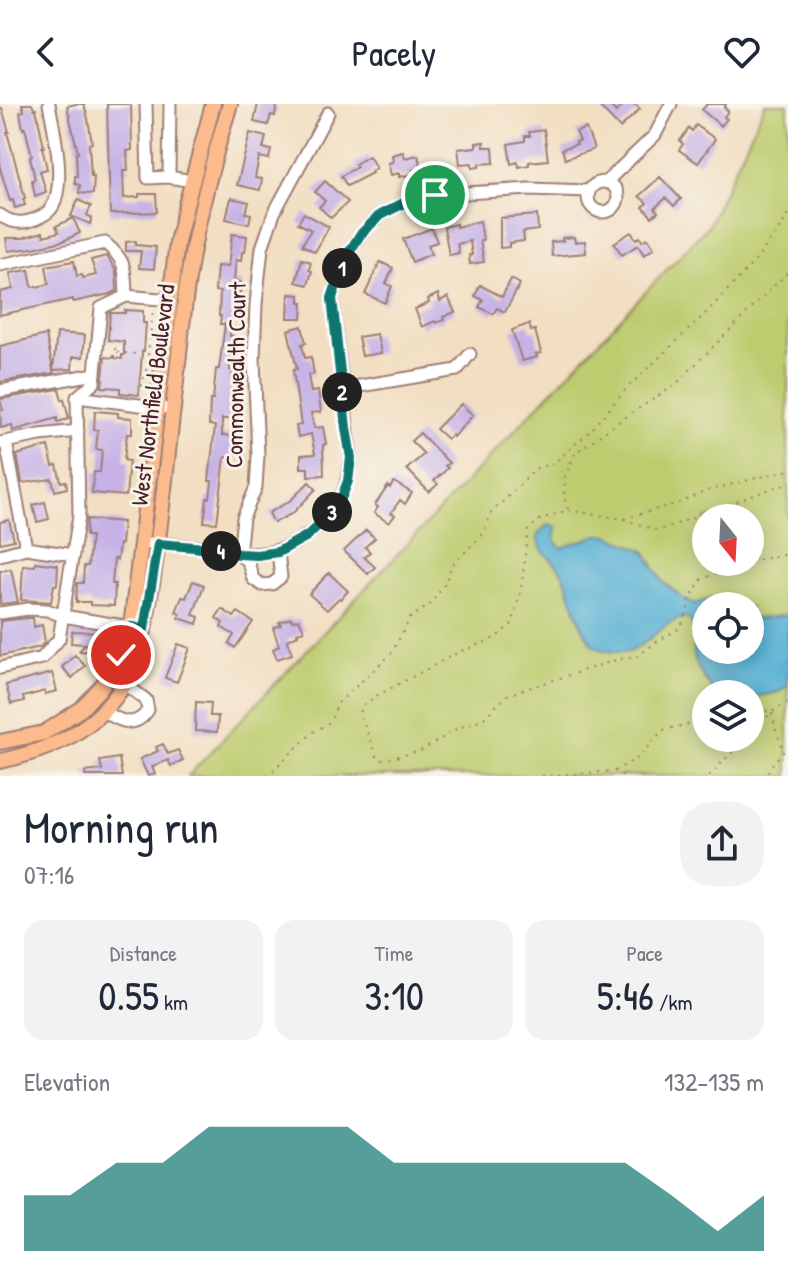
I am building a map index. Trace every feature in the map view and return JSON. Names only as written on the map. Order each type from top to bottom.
[{"type":"main road","name":"West Northfield Boulevard","points":[[0,761],[30,755],[60,742],[103,711],[124,683],[137,658],[142,542],[177,242],[213,104]]},
{"type":"main road","name":"West Northfield Boulevard","points":[[0,742],[44,733],[81,709],[103,685],[138,628],[158,544],[195,236],[230,104]]},
{"type":"main road","points":[[192,181],[207,185]]},
{"type":"street","points":[[0,215],[6,220],[24,223],[50,210],[57,193],[58,148],[49,104]]},
{"type":"street","points":[[146,104],[148,178],[169,177],[192,181]]},
{"type":"street","points":[[169,177],[170,104]]},
{"type":"street","points":[[606,182],[655,135],[671,104]]},
{"type":"street","name":"Commonwealth Court","points":[[239,554],[243,518],[256,487],[258,456],[254,359],[262,248],[274,213],[328,113]]},
{"type":"street","points":[[606,182],[617,191],[617,201],[611,209],[601,212],[592,208],[589,191],[596,183],[606,182]]},
{"type":"street","points":[[142,542],[239,554],[278,552],[307,536],[341,499],[348,481],[351,458],[332,298],[345,259],[360,235],[380,215],[410,200],[435,195],[529,189],[589,191]]},
{"type":"street","points":[[0,265],[105,243],[123,262],[126,296]]},
{"type":"street","points":[[77,397],[94,383],[101,308],[126,296],[171,300]]},
{"type":"street","points":[[342,389],[457,370],[470,354]]},
{"type":"street","points":[[0,391],[95,374]]},
{"type":"street","points":[[77,397],[173,410]]},
{"type":"street","points":[[0,668],[42,658],[59,639],[79,516],[77,397]]},
{"type":"street","points":[[26,548],[3,442],[78,431]]},
{"type":"street","points":[[0,555],[26,548],[73,555]]},
{"type":"street","points":[[239,554],[248,562],[253,579],[262,585],[272,584],[281,577],[278,552]]},
{"type":"street","points":[[0,613],[47,610],[63,616],[138,628]]},
{"type":"street","points":[[103,711],[124,722],[133,723],[143,718],[148,710],[146,700],[124,683]]},
{"type":"path","points":[[267,776],[312,733],[330,722],[338,703],[391,654],[411,617],[430,605],[444,585],[452,565],[483,534],[490,514],[538,467],[553,464],[591,430],[625,390],[704,315],[756,260],[788,213]]},
{"type":"path","points":[[568,510],[564,497],[565,477],[575,453],[674,386],[788,272]]},
{"type":"path","points":[[138,399],[146,372],[151,317],[155,306]]},
{"type":"path","points":[[114,357],[116,343]]},
{"type":"path","points":[[114,352],[148,355]]},
{"type":"path","points":[[623,519],[682,502],[706,491],[788,470]]},
{"type":"path","points":[[710,576],[702,579],[677,630],[638,656],[619,659],[507,695],[484,718],[456,729],[423,750],[384,760],[377,758],[360,714],[362,706],[459,652],[495,638],[512,624],[521,591],[528,530],[541,519],[568,510],[623,519],[658,531],[788,485]]},
{"type":"path","points":[[764,559],[782,555],[788,557]]},
{"type":"path","points":[[764,720],[788,702]]},
{"type":"path","points":[[764,710],[772,712]]},
{"type":"path","points":[[765,776],[786,751],[776,731],[772,712]]},
{"type":"path","points":[[542,776],[615,771],[639,757],[663,730],[692,723]]},
{"type":"path","points":[[709,776],[732,752]]},
{"type":"path","points":[[615,771],[624,776]]},
{"type":"green space","points":[[765,104],[788,104],[788,776],[188,776],[708,226]]},
{"type":"water","points":[[546,526],[557,528],[555,537],[561,548],[598,535],[608,535],[645,551],[663,582],[692,603],[692,625],[688,617],[672,622],[629,652],[596,647],[584,630],[561,571],[539,543],[537,536]]},
{"type":"water","points":[[788,615],[788,685],[779,692],[764,695],[764,680],[705,680],[697,665],[764,664],[764,618]]},
{"type":"building","points":[[22,104],[32,104],[36,109],[44,147],[47,169],[40,171],[46,192],[35,196],[32,156],[20,112],[24,111]]},
{"type":"building","points":[[84,104],[88,119],[93,194],[79,193],[80,185],[75,184],[78,153],[67,106]]},
{"type":"building","points":[[107,104],[131,104],[132,150],[127,151],[128,171],[123,171],[124,198],[156,194],[157,212],[110,214]]},
{"type":"building","points":[[258,104],[277,106],[275,116],[271,115],[268,125],[254,122]]},
{"type":"building","points":[[597,104],[608,104],[616,112],[624,104],[635,104],[640,109],[620,128]]},
{"type":"building","points":[[707,104],[726,104],[724,107],[728,111],[724,117],[727,119],[721,126],[702,110]]},
{"type":"building","points":[[0,108],[25,198],[25,205],[15,208],[0,168]]},
{"type":"building","points":[[696,125],[715,139],[698,163],[679,150],[683,144],[680,141],[689,128],[692,131]]},
{"type":"building","points":[[586,128],[594,149],[565,159],[562,149],[577,144],[580,141],[576,132]]},
{"type":"building","points":[[544,130],[548,160],[529,162],[529,165],[519,167],[518,162],[511,164],[508,144],[525,141],[525,136],[530,136],[529,132]]},
{"type":"building","points":[[250,133],[266,137],[263,148],[271,150],[269,159],[259,157],[255,178],[262,179],[260,190],[237,185]]},
{"type":"building","points":[[484,142],[484,147],[493,147],[494,163],[472,168],[472,163],[460,164],[458,149],[476,147],[476,143]]},
{"type":"building","points":[[403,152],[405,158],[418,155],[421,169],[399,177],[399,173],[391,175],[388,163],[393,162],[392,155]]},
{"type":"building","points":[[369,156],[376,168],[347,186],[341,176]]},
{"type":"building","points":[[660,177],[681,199],[674,206],[666,198],[655,208],[658,212],[652,217],[643,207],[647,203],[639,196]]},
{"type":"building","points":[[325,181],[348,202],[331,218],[319,207],[325,201],[315,192]]},
{"type":"building","points":[[231,198],[249,202],[246,213],[251,214],[249,224],[226,219]]},
{"type":"building","points":[[78,200],[91,206],[87,215],[92,218],[90,224],[71,216]]},
{"type":"building","points":[[304,213],[329,227],[315,252],[302,245],[311,230],[298,223]]},
{"type":"building","points":[[537,215],[538,230],[523,232],[524,241],[500,248],[500,218]]},
{"type":"building","points":[[73,218],[80,233],[63,241],[8,251],[6,238],[59,232],[56,226]]},
{"type":"building","points":[[480,221],[484,262],[470,264],[470,241],[457,244],[459,253],[449,255],[444,227]]},
{"type":"building","points":[[432,228],[437,242],[428,245],[431,254],[412,262],[403,239]]},
{"type":"building","points":[[631,232],[636,239],[640,237],[642,241],[647,238],[654,248],[644,255],[638,245],[622,255],[614,243]]},
{"type":"building","points":[[232,234],[247,236],[241,261],[236,260],[234,281],[241,282],[240,293],[233,293],[230,336],[234,336],[230,370],[233,370],[232,383],[237,384],[233,419],[222,419],[222,435],[236,436],[234,458],[225,457],[217,523],[204,522],[212,481],[209,481],[215,426],[209,425],[210,400],[213,400],[225,324],[220,324],[220,292],[215,291],[217,266],[228,267]]},
{"type":"building","points":[[574,237],[575,242],[585,241],[586,253],[552,256],[551,242]]},
{"type":"building","points":[[136,241],[136,245],[156,247],[154,269],[139,268],[141,251],[126,251],[126,242]]},
{"type":"building","points":[[107,256],[116,271],[117,291],[0,315],[0,292],[13,289],[10,273],[29,270],[32,287],[37,287],[49,284],[46,266],[74,261],[77,276],[82,275],[83,278],[96,275],[91,260]]},
{"type":"building","points":[[302,259],[311,262],[308,285],[296,282]]},
{"type":"building","points":[[380,262],[393,268],[386,284],[392,286],[385,303],[365,294]]},
{"type":"building","points":[[511,279],[520,284],[505,312],[497,308],[493,314],[479,307],[483,300],[475,296],[480,285],[502,297]]},
{"type":"building","points":[[289,294],[300,295],[302,318],[288,318]]},
{"type":"building","points":[[438,294],[440,301],[448,297],[455,312],[443,317],[444,320],[422,327],[415,309],[429,303],[428,299]]},
{"type":"building","points":[[125,310],[143,311],[143,323],[146,323],[139,395],[120,393],[120,388],[102,387],[105,357],[122,359],[124,355],[124,342],[108,340],[110,313],[125,313]]},
{"type":"building","points":[[529,324],[531,331],[535,330],[541,353],[522,361],[512,330]]},
{"type":"building","points":[[302,326],[305,358],[311,357],[314,374],[308,375],[311,392],[318,391],[321,412],[311,413],[314,428],[323,427],[326,444],[323,445],[324,475],[308,476],[308,468],[301,468],[301,455],[315,454],[311,434],[298,437],[296,426],[301,425],[293,370],[297,369],[288,330]]},
{"type":"building","points":[[57,333],[85,335],[83,357],[73,357],[72,369],[53,370]]},
{"type":"building","points":[[377,334],[381,353],[362,356],[358,337]]},
{"type":"building","points":[[46,335],[54,373],[0,382],[0,346]]},
{"type":"building","points":[[59,389],[69,419],[57,422],[57,418],[13,431],[12,425],[1,428],[0,411],[3,410],[0,399]]},
{"type":"building","points":[[461,404],[473,415],[453,437],[447,439],[436,429]]},
{"type":"building","points":[[95,411],[132,418],[132,434],[127,434],[124,460],[129,461],[126,496],[92,493],[94,472],[100,472],[102,450],[96,449],[98,430],[94,430]]},
{"type":"building","points":[[420,433],[449,463],[445,466],[448,468],[434,481],[438,484],[429,492],[407,469],[424,454],[411,441]]},
{"type":"building","points":[[48,446],[53,466],[57,465],[61,482],[66,481],[67,488],[55,491],[52,479],[22,483],[17,455]]},
{"type":"building","points":[[309,482],[316,489],[293,513],[274,523],[269,513],[291,500]]},
{"type":"building","points":[[394,482],[412,493],[405,504],[400,500],[391,513],[395,515],[389,523],[374,513],[378,507],[375,505]]},
{"type":"building","points":[[45,502],[49,519],[37,522],[33,505]]},
{"type":"building","points":[[87,519],[123,522],[121,544],[117,560],[114,559],[114,606],[76,602],[77,583],[83,583],[84,566],[88,566],[91,536],[86,536]]},
{"type":"building","points":[[9,520],[14,540],[0,543],[0,522]]},
{"type":"building","points":[[366,530],[375,538],[365,547],[370,552],[364,557],[375,567],[368,574],[344,551]]},
{"type":"building","points":[[35,562],[58,565],[57,585],[54,585],[51,602],[21,600],[23,565],[35,566]]},
{"type":"building","points":[[11,569],[18,602],[0,604],[0,571]]},
{"type":"building","points":[[329,573],[348,591],[327,610],[309,594]]},
{"type":"building","points":[[193,581],[204,585],[193,615],[199,617],[197,624],[179,618],[180,614],[176,612]]},
{"type":"building","points":[[222,609],[234,617],[238,612],[253,622],[235,648],[229,643],[234,635],[221,627],[223,623],[216,618]]},
{"type":"building","points":[[33,618],[34,627],[42,625],[45,642],[40,647],[0,656],[0,621]]},
{"type":"building","points":[[291,618],[292,621],[299,619],[304,631],[287,640],[292,654],[277,659],[273,649],[279,646],[273,628]]},
{"type":"building","points":[[72,631],[98,632],[102,635],[101,652],[79,651],[86,644],[71,643]]},
{"type":"building","points":[[178,644],[190,648],[177,682],[165,678]]},
{"type":"building","points":[[75,655],[85,666],[72,678],[62,667]]},
{"type":"building","points":[[52,673],[57,691],[23,697],[24,701],[11,704],[6,685]]},
{"type":"building","points":[[196,702],[211,703],[210,716],[218,716],[217,732],[195,731]]},
{"type":"building","points":[[163,744],[168,754],[178,750],[183,760],[171,766],[168,760],[152,767],[155,774],[148,776],[140,759],[158,751],[156,747]]},
{"type":"building","points":[[119,758],[122,776],[85,776],[85,772],[102,770],[100,761]]},
{"type":"route","points":[[121,655],[131,627],[144,629],[158,544],[239,554],[278,552],[307,536],[341,499],[348,481],[351,458],[332,298],[345,259],[360,235],[380,215],[410,200],[435,195]]}]
